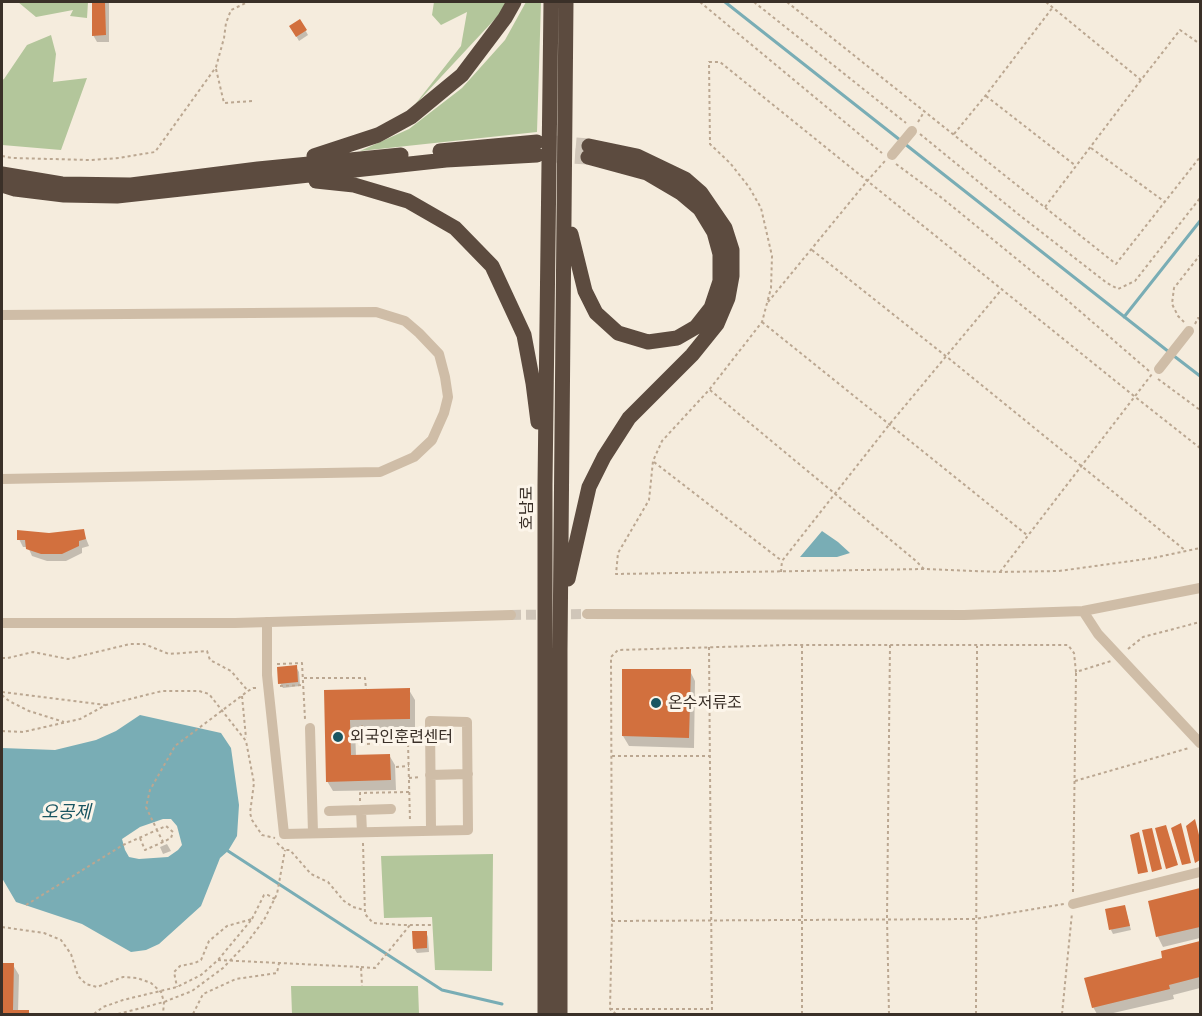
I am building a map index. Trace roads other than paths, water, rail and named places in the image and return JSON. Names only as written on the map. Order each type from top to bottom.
[{"type":"highway","points":[[2,185],[15,189],[64,195],[117,196],[262,174],[345,147],[378,135],[411,117],[462,75],[505,18],[514,2]]},
{"type":"highway","name":"호남로","points":[[545,1014],[545,485],[551,2]]},
{"type":"highway","points":[[560,1014],[560,650],[566,2]]},
{"type":"highway","points":[[2,174],[62,184],[131,185],[446,160],[537,148]]},
{"type":"highway","points":[[560,650],[567,582],[589,487],[604,457],[629,418],[692,355],[717,324],[728,298],[732,276],[732,250],[725,228],[701,193],[685,179],[637,156],[589,151],[647,173],[681,193],[700,209],[714,232],[720,254],[720,281],[711,308],[696,327],[677,338],[648,342],[618,333],[596,314],[585,291],[572,241],[565,188]]},
{"type":"highway","points":[[262,174],[354,184],[408,201],[455,228],[492,266],[524,335],[533,383],[545,485]]},
{"type":"street","points":[[890,156],[912,131]]},
{"type":"street","points":[[2,315],[376,312],[405,321],[439,354],[448,397],[432,440],[414,457],[380,472],[2,479]]},
{"type":"street","points":[[1155,371],[1187,327]]},
{"type":"street","points":[[587,614],[964,615],[1083,611],[1200,588]]},
{"type":"street","points":[[1083,611],[1098,634],[1198,745]]},
{"type":"street","points":[[2,623],[267,622],[511,615]]},
{"type":"street","points":[[267,622],[267,675],[284,834],[468,830],[467,722],[430,722],[425,776],[431,830]]},
{"type":"street","points":[[310,728],[313,833]]},
{"type":"street","points":[[425,776],[468,774]]},
{"type":"street","points":[[361,807],[362,832]]},
{"type":"street","points":[[329,811],[361,807],[391,809]]},
{"type":"street","points":[[1073,904],[1200,872]]},
{"type":"water","points":[[822,531],[850,553],[837,557],[800,557]]},
{"type":"water","name":"오공제","points":[[140,715],[221,733],[231,748],[239,805],[237,836],[228,851],[220,858],[201,906],[159,944],[146,950],[131,952],[82,924],[16,902],[2,878],[2,748],[55,750],[96,740],[116,731]],"holes":[[[163,819],[171,819],[177,826],[182,845],[178,850],[168,857],[139,859],[129,857],[122,839],[140,827]]]},
{"type":"waterway","points":[[725,2],[900,140]]},
{"type":"waterway","points":[[905,144],[1169,352]]},
{"type":"waterway","points":[[1124,317],[1200,221]]},
{"type":"waterway","points":[[1174,356],[1200,376]]},
{"type":"waterway","points":[[228,851],[442,990],[502,1004]]},
{"type":"tunnel","points":[[553,143],[589,146]]},
{"type":"tunnel","points":[[552,155],[588,157]]},
{"type":"tunnel","points":[[511,615],[587,614]]},
{"type":"place","name":"온수저류조","points":[[656,703]]},
{"type":"place","name":"외국인훈련센터","points":[[338,737]]}]
